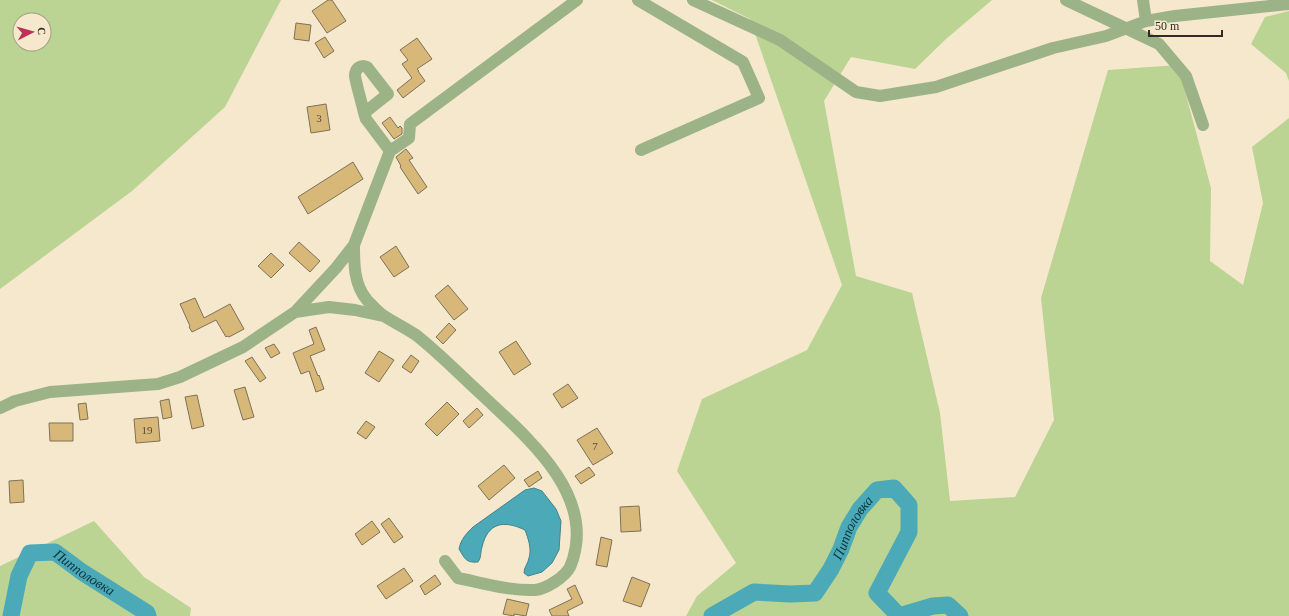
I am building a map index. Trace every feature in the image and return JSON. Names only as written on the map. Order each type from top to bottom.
[{"type":"street","points":[[0,408],[15,401],[50,392],[158,384],[180,377],[243,347],[295,312],[336,268],[354,245],[390,151],[409,138],[410,124],[577,0]]},
{"type":"street","points":[[638,0],[743,62],[759,98],[641,150]]},
{"type":"street","points":[[693,0],[780,40],[856,92],[880,96],[936,87],[1053,48],[1106,36],[1146,21],[1175,16],[1289,4]]},
{"type":"street","points":[[1066,0],[1159,44],[1186,76],[1203,125]]},
{"type":"street","points":[[1143,0],[1146,21]]},
{"type":"street","points":[[364,113],[366,119],[390,151]]},
{"type":"street","points":[[354,245],[354,263],[358,284],[366,298],[383,316],[415,335],[433,350],[528,440],[552,468],[567,491],[576,518],[576,549],[570,568],[556,582],[537,590],[511,588],[458,578],[444,560]]},
{"type":"street","points":[[336,268],[345,266],[356,274]]},
{"type":"street","points":[[318,287],[317,293],[320,300],[329,307]]},
{"type":"street","points":[[348,309],[356,306],[360,302],[362,290]]},
{"type":"street","points":[[295,312],[329,307],[383,316]]},
{"type":"green space","points":[[0,0],[281,0],[225,107],[132,191],[0,289]]},
{"type":"green space","points":[[712,0],[992,0],[946,39],[915,69],[851,57],[824,101],[856,276],[912,293],[940,413],[950,501],[1015,497],[1054,420],[1041,298],[1108,70],[1178,65],[1211,188],[1210,261],[1243,285],[1263,203],[1252,147],[1289,118],[1289,616],[686,616],[697,596],[736,563],[677,471],[702,399],[807,350],[842,285],[750,19]]},
{"type":"green space","points":[[1289,11],[1289,81],[1286,73],[1251,44],[1265,17]]},
{"type":"green space","points":[[94,521],[144,577],[191,608],[190,616],[0,616],[0,566]]},
{"type":"water","points":[[534,488],[542,491],[556,509],[561,521],[559,550],[552,563],[542,572],[528,576],[524,573],[530,555],[530,547],[525,530],[504,524],[498,525],[488,532],[481,549],[478,562],[466,560],[459,549],[462,539],[468,532],[525,490]]},
{"type":"building","points":[[328,0],[332,0],[346,21],[327,33],[312,11]]},
{"type":"building","points":[[296,23],[311,25],[309,41],[294,39]]},
{"type":"building","points":[[325,37],[334,51],[324,58],[315,43]]},
{"type":"building","points":[[417,38],[432,59],[417,69],[425,81],[403,98],[397,90],[412,78],[402,64],[408,60],[400,50]]},
{"type":"building","points":[[326,104],[330,130],[311,133],[307,107]]},
{"type":"building","points":[[390,117],[398,128],[400,126],[402,128],[402,134],[394,139],[382,123]]},
{"type":"building","points":[[406,149],[413,158],[409,160],[427,187],[418,194],[400,167],[401,166],[396,157]]},
{"type":"building","points":[[353,162],[363,179],[308,214],[298,197]]},
{"type":"building","points":[[299,242],[320,261],[310,272],[289,253]]},
{"type":"building","points":[[396,246],[409,267],[394,277],[380,257]]},
{"type":"building","points":[[271,253],[284,265],[271,278],[258,266]]},
{"type":"building","points":[[448,285],[468,309],[454,320],[435,296]]},
{"type":"building","points":[[195,298],[204,318],[230,304],[244,329],[229,337],[226,337],[216,320],[192,332],[180,304]]},
{"type":"building","points":[[449,323],[456,330],[443,344],[436,337]]},
{"type":"building","points":[[316,327],[325,350],[310,356],[324,389],[316,392],[309,371],[301,374],[293,353],[314,344],[309,330]]},
{"type":"building","points":[[516,341],[531,364],[514,375],[499,352]]},
{"type":"building","points":[[274,344],[280,353],[271,358],[265,348]]},
{"type":"building","points":[[379,351],[394,360],[379,382],[365,373]]},
{"type":"building","points":[[411,355],[419,361],[411,373],[402,367]]},
{"type":"building","points":[[252,357],[266,378],[260,382],[245,361]]},
{"type":"building","points":[[568,384],[578,398],[562,408],[553,394]]},
{"type":"building","points":[[245,387],[254,417],[243,420],[234,390]]},
{"type":"building","points":[[197,395],[204,426],[192,429],[185,397]]},
{"type":"building","points":[[169,399],[172,417],[163,419],[160,401]]},
{"type":"building","points":[[447,402],[459,414],[437,436],[425,424]]},
{"type":"building","points":[[86,403],[88,419],[80,420],[78,404]]},
{"type":"building","points":[[477,408],[483,415],[469,428],[463,421]]},
{"type":"building","points":[[158,417],[160,441],[136,443],[134,419]]},
{"type":"building","points":[[366,421],[375,427],[366,439],[357,433]]},
{"type":"building","points":[[49,423],[73,423],[73,441],[50,441]]},
{"type":"building","points":[[597,428],[613,453],[593,465],[577,440]]},
{"type":"building","points":[[504,465],[515,478],[489,500],[478,486]]},
{"type":"building","points":[[589,467],[595,475],[581,484],[575,476]]},
{"type":"building","points":[[538,471],[542,478],[529,487],[524,480]]},
{"type":"building","points":[[23,480],[24,502],[10,503],[9,481]]},
{"type":"building","points":[[639,506],[641,531],[621,532],[620,507]]},
{"type":"building","points":[[389,518],[403,537],[394,543],[381,524]]},
{"type":"building","points":[[372,521],[380,532],[362,545],[355,534]]},
{"type":"building","points":[[601,537],[612,540],[607,567],[596,565]]},
{"type":"building","points":[[404,568],[413,581],[386,599],[377,586]]},
{"type":"building","points":[[435,575],[441,584],[425,595],[420,586]]},
{"type":"building","points":[[632,577],[650,584],[641,607],[623,601]]},
{"type":"building","points":[[575,585],[583,603],[567,611],[569,616],[552,616],[549,610],[572,599],[567,589]]},
{"type":"building","points":[[507,599],[529,604],[526,616],[503,614]]},
{"type":"waterway","name":"Пипполовка","points":[[712,616],[754,592],[790,594],[815,593],[831,569],[841,549],[849,527],[860,509],[877,490],[894,488],[909,505],[909,532],[877,593],[899,616],[933,606],[948,605],[960,616]]},
{"type":"waterway","name":"Пипполовка","points":[[11,616],[19,576],[30,553],[55,552],[82,572],[147,613],[148,616]]}]
